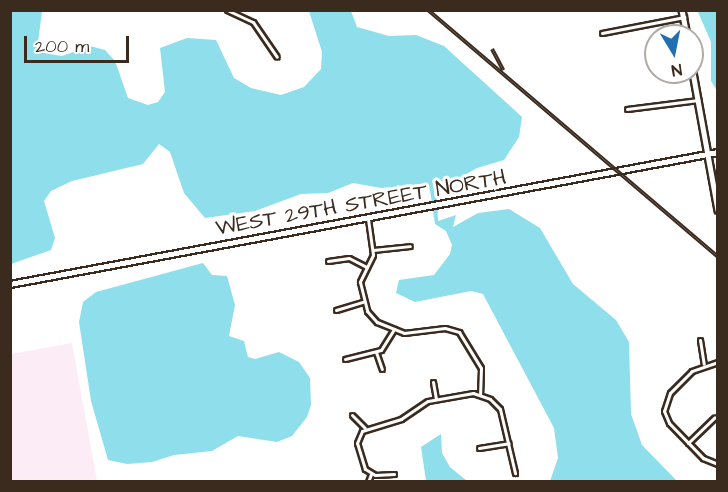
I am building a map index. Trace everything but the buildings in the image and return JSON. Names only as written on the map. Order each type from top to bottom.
[{"type":"main road","points":[[682,10],[685,24]]},
{"type":"main road","points":[[695,84],[717,210]]},
{"type":"main road","name":"WEST 29TH STREET NORTH","points":[[10,284],[368,219],[717,152]]},
{"type":"street","points":[[227,10],[253,22],[277,57]]},
{"type":"street","points":[[602,33],[684,17]]},
{"type":"street","points":[[627,109],[698,100]]},
{"type":"street","points":[[368,219],[373,250],[360,282],[363,302],[373,320],[394,329],[412,333],[448,328],[459,332],[481,368],[480,394]]},
{"type":"street","points":[[373,250],[410,246]]},
{"type":"street","points":[[327,261],[353,258],[367,267]]},
{"type":"street","points":[[336,310],[363,302]]},
{"type":"street","points":[[345,359],[376,352],[387,344],[394,329]]},
{"type":"street","points":[[700,340],[704,364]]},
{"type":"street","points":[[376,352],[382,369]]},
{"type":"street","points":[[717,362],[704,364],[670,393],[664,406],[669,423],[704,458],[717,465]]},
{"type":"street","points":[[433,382],[436,399]]},
{"type":"street","points":[[365,428],[401,419],[424,402],[480,394],[500,409],[514,473]]},
{"type":"street","points":[[352,415],[365,428]]},
{"type":"street","points":[[688,443],[715,417]]},
{"type":"street","points":[[365,428],[358,447],[362,466],[371,474],[394,474]]},
{"type":"street","points":[[479,448],[509,443]]},
{"type":"street","points":[[368,482],[371,474]]},
{"type":"shaded area","points":[[72,343],[97,481],[11,481],[11,354]]},
{"type":"water","points":[[11,11],[42,11],[38,43],[44,53],[62,56],[90,46],[105,50],[115,61],[128,98],[148,105],[158,102],[165,92],[160,48],[187,38],[216,40],[234,78],[251,88],[281,95],[304,87],[321,69],[322,52],[309,11],[351,11],[357,27],[389,36],[416,35],[444,46],[522,117],[519,137],[504,160],[477,168],[437,191],[438,221],[456,215],[453,227],[478,213],[509,209],[540,228],[573,284],[616,320],[629,342],[631,414],[642,445],[677,481],[550,481],[558,458],[554,428],[483,294],[471,291],[415,302],[396,293],[399,280],[434,275],[450,254],[452,245],[446,231],[435,224],[430,190],[426,185],[381,188],[353,183],[328,193],[301,194],[255,211],[205,218],[184,193],[170,152],[159,144],[143,164],[72,181],[51,191],[44,201],[55,238],[51,250],[11,264]]},
{"type":"water","points":[[718,11],[718,91],[711,81],[711,42],[698,12]]},
{"type":"water","points":[[203,263],[212,275],[227,276],[235,305],[229,336],[244,341],[248,357],[255,359],[279,352],[299,362],[310,378],[311,405],[307,417],[292,436],[277,442],[238,436],[212,451],[174,455],[152,462],[127,464],[108,460],[91,401],[79,322],[83,302],[96,292]]},
{"type":"water","points":[[441,434],[442,453],[450,467],[467,481],[426,481],[421,447]]},
{"type":"railway","points":[[428,10],[718,257]]},
{"type":"railway","points":[[492,49],[503,70]]}]
